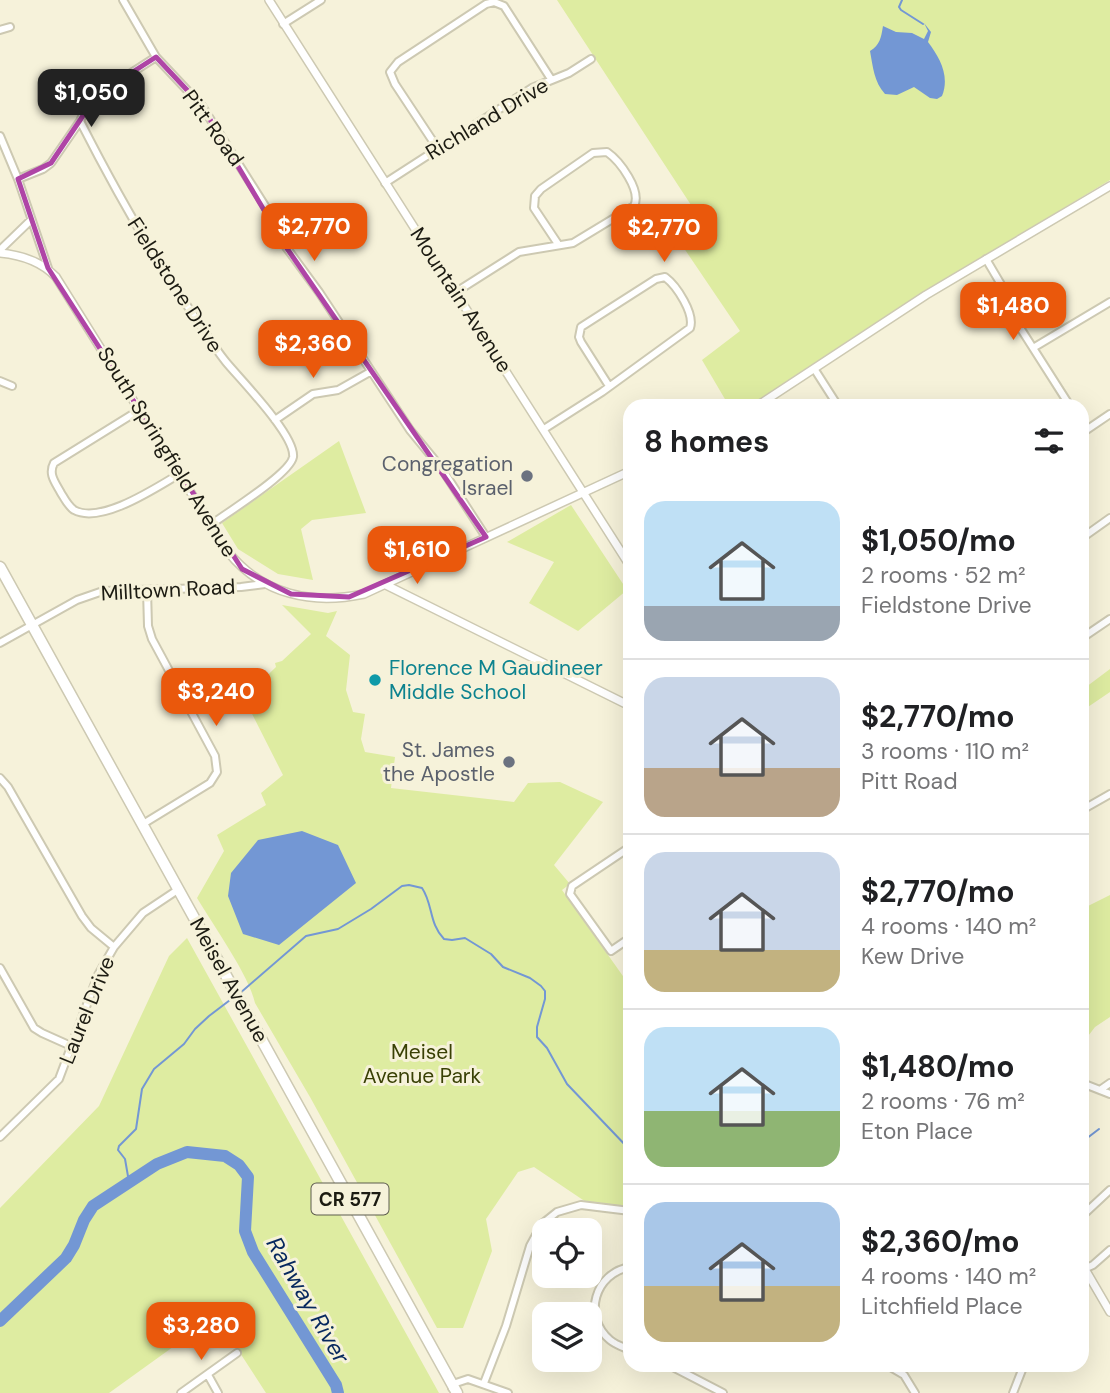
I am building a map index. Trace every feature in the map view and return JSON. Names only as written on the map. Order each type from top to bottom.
[{"type":"main road","name":"Meisel Avenue","points":[[0,567],[454,1390]]},
{"type":"street","name":"Pitt Road","points":[[123,0],[156,57],[202,106],[267,209],[286,247],[410,430],[442,469],[486,537]]},
{"type":"street","name":"Mountain Avenue","points":[[268,0],[623,555]]},
{"type":"street","points":[[283,24],[321,0]]},
{"type":"street","points":[[438,149],[395,84],[390,72],[398,62],[485,4],[494,2],[504,6],[551,79]]},
{"type":"street","points":[[0,30],[10,27]]},
{"type":"street","points":[[18,179],[51,163],[87,106],[97,95],[156,57]]},
{"type":"street","name":"Richland Drive","points":[[385,183],[532,88],[569,73],[591,59]]},
{"type":"street","name":"Fieldstone Drive","points":[[80,121],[117,194],[158,263],[224,360],[275,421],[293,451],[290,464],[279,475],[212,523]]},
{"type":"street","points":[[0,136],[18,179],[48,268]]},
{"type":"street","points":[[456,292],[519,252],[573,243],[634,206],[635,190],[607,152],[593,153],[535,196],[534,208],[558,244]]},
{"type":"street","points":[[768,399],[926,295],[1110,186]]},
{"type":"street","points":[[0,252],[31,220]]},
{"type":"street","points":[[0,252],[22,257],[48,268]]},
{"type":"street","points":[[986,260],[1009,298],[1019,326],[1066,399]]},
{"type":"street","name":"South Springfield Avenue","points":[[48,268],[63,286],[141,409],[228,552],[242,569],[265,584],[306,597],[334,599],[364,594],[623,474]]},
{"type":"street","points":[[544,429],[609,386],[690,328],[690,315],[672,284],[664,277],[656,279],[582,327],[579,338],[609,386]]},
{"type":"street","points":[[1033,348],[1110,302]]},
{"type":"street","points":[[815,370],[834,399]]},
{"type":"street","points":[[275,421],[313,394],[338,390],[370,372]]},
{"type":"street","points":[[0,381],[12,386]]},
{"type":"street","points":[[141,409],[54,463],[52,477],[67,503],[72,509],[81,512],[109,510],[181,473]]},
{"type":"street","points":[[1089,426],[1110,414]]},
{"type":"street","points":[[1089,533],[1110,519]]},
{"type":"street","name":"Milltown Road","points":[[0,643],[90,595],[103,591],[265,584]]},
{"type":"street","points":[[386,585],[623,703]]},
{"type":"street","points":[[143,824],[210,783],[217,772],[215,755],[152,639],[148,626],[147,590]]},
{"type":"street","points":[[1089,633],[1110,619]]},
{"type":"street","points":[[0,778],[8,787],[82,916],[91,928],[114,947]]},
{"type":"street","points":[[1089,806],[1110,794]]},
{"type":"street","points":[[623,852],[570,890],[570,894],[611,951],[623,943]]},
{"type":"street","name":"Laurel Drive","points":[[0,1138],[59,1079],[98,975],[114,947],[143,913],[179,889]]},
{"type":"street","points":[[0,968],[34,1028],[41,1034],[72,1046]]},
{"type":"street","points":[[1100,1090],[1110,1083]]},
{"type":"street","points":[[1089,1086],[1110,1094]]},
{"type":"street","points":[[1089,1210],[1110,1190]]},
{"type":"street","points":[[484,1383],[506,1326],[530,1246],[542,1224],[557,1212],[581,1205],[623,1210]]},
{"type":"street","points":[[1089,1266],[1110,1250]]},
{"type":"street","points":[[623,1268],[605,1279],[597,1291],[594,1309],[604,1334],[623,1347]]},
{"type":"street","points":[[1089,1279],[1110,1312]]},
{"type":"street","points":[[181,1393],[237,1353]]},
{"type":"street","points":[[682,1372],[723,1393]]},
{"type":"street","points":[[899,1372],[904,1375],[915,1393]]},
{"type":"street","points":[[1013,1393],[1021,1372]]},
{"type":"street","points":[[208,1375],[218,1393]]},
{"type":"street","points":[[454,1390],[468,1379],[508,1393]]},
{"type":"highlighted area","points":[[156,57],[202,106],[286,247],[486,537],[349,597],[291,594],[242,569],[48,268],[18,179],[51,163],[97,95]]},
{"type":"green space","points":[[557,0],[1110,0],[1110,180],[902,306],[760,399],[725,399],[702,360],[740,331],[671,229],[691,205]]},
{"type":"green space","points":[[339,441],[366,513],[312,520],[301,529],[313,580],[278,574],[238,549],[222,523]]},
{"type":"green space","points":[[571,505],[623,584],[623,593],[578,631],[529,603],[554,562],[507,542]]},
{"type":"green space","name":"Meisel Avenue Park","points":[[282,605],[328,613],[337,611],[326,636],[350,655],[346,690],[353,712],[365,714],[361,739],[365,752],[395,757],[391,788],[514,802],[528,783],[560,782],[603,802],[554,865],[570,884],[562,890],[623,976],[623,1209],[586,1202],[534,1167],[518,1172],[486,1219],[492,1251],[463,1328],[437,1328],[255,1003],[238,965],[197,898],[224,851],[217,835],[266,805],[261,793],[283,775],[244,698],[276,667],[275,663],[282,661],[311,634]]},
{"type":"green space","points":[[1110,669],[1110,692],[1089,706],[1089,685]]},
{"type":"green space","points":[[1110,895],[1110,1017],[1089,1035],[1089,906]]},
{"type":"green space","points":[[187,938],[439,1393],[266,1393],[216,1316],[109,1393],[0,1393],[0,1208],[99,1106],[169,956]]},
{"type":"water","points":[[924,23],[931,32],[928,42],[940,61],[944,74],[942,96],[937,99],[930,98],[914,87],[897,95],[885,94],[876,79],[870,51],[880,41],[883,26],[924,39],[928,31]]},
{"type":"water","points":[[302,831],[338,845],[356,883],[279,945],[243,934],[228,896],[231,873],[258,840]]},
{"type":"waterway","points":[[902,0],[899,7],[901,10],[923,24]]},
{"type":"waterway","points":[[239,994],[306,936],[338,929],[402,886],[422,888],[436,927],[444,939],[465,938],[491,954],[503,967],[530,978],[545,991],[537,1037],[547,1048],[567,1084],[623,1143]]},
{"type":"waterway","points":[[129,1182],[125,1159],[118,1150],[136,1129],[142,1089],[154,1069],[184,1044],[209,1016],[234,997]]},
{"type":"waterway","points":[[1089,1137],[1099,1129]]},
{"type":"waterway","name":"Rahway River","points":[[0,1321],[66,1258],[93,1206],[157,1164],[187,1152],[225,1156],[239,1165],[248,1177],[245,1231],[253,1252],[336,1385],[338,1393]]},
{"type":"place","name":"Congregation Israel","points":[[527,476]]},
{"type":"place","name":"Florence M Gaudineer Middle School","points":[[375,680]]},
{"type":"place","name":"St. James the Apostle","points":[[509,762]]}]
